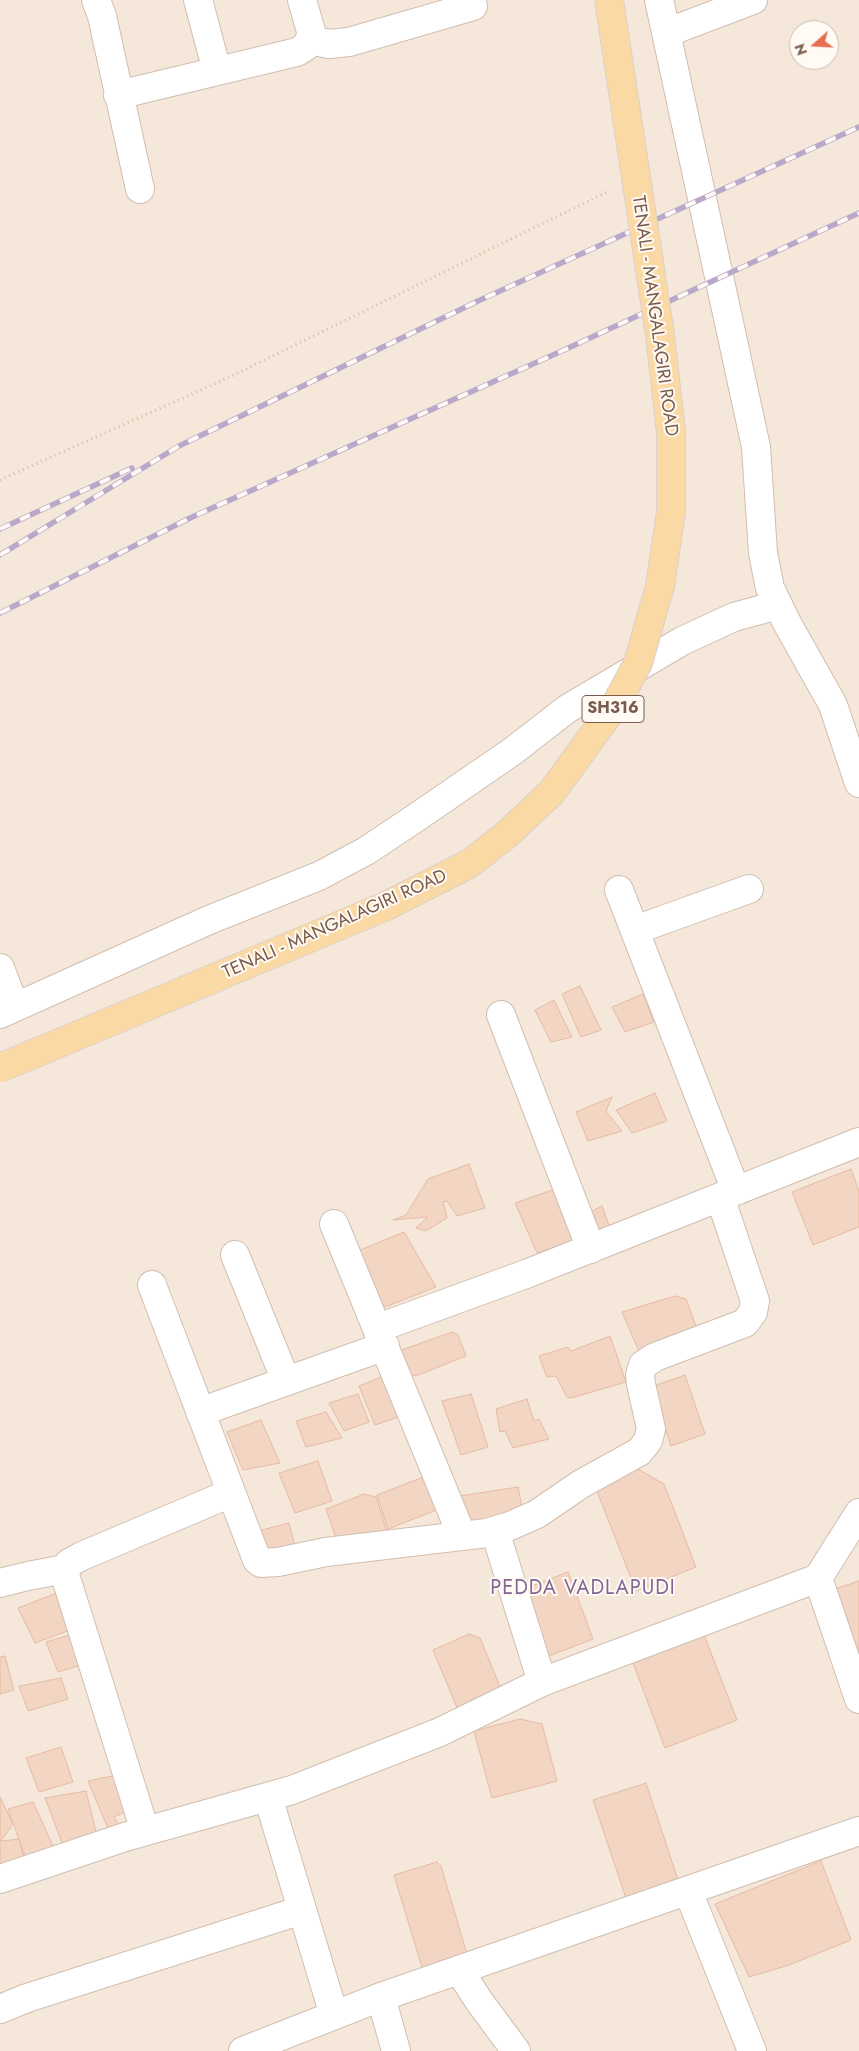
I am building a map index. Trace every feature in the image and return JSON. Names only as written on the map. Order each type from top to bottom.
[{"type":"main road","name":"TENALI - MANGALAGIRI ROAD","points":[[0,1068],[386,906],[469,864],[505,836],[551,793],[616,704],[638,663],[660,586],[671,512],[671,432],[660,335],[608,0]]},
{"type":"street","points":[[96,0],[104,25],[140,189]]},
{"type":"street","points":[[198,0],[217,71]]},
{"type":"street","points":[[118,95],[297,52],[305,47],[310,40],[311,31],[302,0]]},
{"type":"street","points":[[659,0],[756,447],[763,553],[770,588],[833,705],[854,749],[859,784]]},
{"type":"street","points":[[666,33],[753,0]]},
{"type":"street","points":[[310,40],[329,44],[349,42],[473,6]]},
{"type":"street","points":[[0,968],[8,1010],[209,920],[319,876],[366,851],[493,766],[567,709],[682,641],[734,617],[778,605]]},
{"type":"street","points":[[635,930],[749,889]]},
{"type":"street","points":[[152,1285],[257,1560],[261,1562],[278,1562],[326,1552],[462,1536],[495,1530],[537,1514],[581,1484],[639,1452],[648,1441],[651,1429],[640,1375],[643,1365],[654,1357],[745,1323],[753,1312],[755,1301],[728,1194],[635,930],[619,890]]},
{"type":"street","points":[[501,1015],[591,1249]]},
{"type":"street","points":[[200,1412],[286,1381],[526,1274],[859,1142]]},
{"type":"street","points":[[334,1224],[382,1337],[462,1536]]},
{"type":"street","points":[[236,1255],[286,1381]]},
{"type":"street","points":[[145,1831],[66,1578],[66,1569],[69,1563],[82,1556],[231,1493]]},
{"type":"street","points":[[0,1879],[145,1831],[292,1790],[440,1732],[542,1682],[818,1578],[859,1513]]},
{"type":"street","points":[[495,1530],[542,1682]]},
{"type":"street","points":[[0,1583],[66,1569]]},
{"type":"street","points":[[818,1578],[859,1699]]},
{"type":"street","points":[[268,1797],[334,2015]]},
{"type":"street","points":[[250,2050],[380,1997],[859,1831]]},
{"type":"street","points":[[688,1891],[752,2051]]},
{"type":"street","points":[[0,2010],[27,1998],[302,1910]]},
{"type":"street","points":[[459,1970],[516,2051]]},
{"type":"street","points":[[380,1997],[396,2051]]},
{"type":"path","points":[[0,480],[232,376],[613,188]]},
{"type":"shaded area","points":[[0,0],[859,0],[859,2051],[0,2051]]},
{"type":"building","points":[[580,986],[601,1030],[581,1037],[562,994]]},
{"type":"building","points":[[643,994],[654,1022],[625,1032],[612,1007]]},
{"type":"building","points":[[554,1000],[572,1037],[551,1042],[535,1010]]},
{"type":"building","points":[[655,1093],[667,1121],[632,1133],[616,1110]]},
{"type":"building","points":[[612,1097],[606,1111],[622,1131],[588,1141],[576,1112]]},
{"type":"building","points":[[469,1164],[485,1208],[457,1216],[447,1201],[443,1202],[447,1218],[426,1231],[416,1228],[428,1217],[393,1220],[406,1215],[428,1179]]},
{"type":"building","points":[[851,1169],[859,1191],[859,1227],[813,1245],[792,1192]]},
{"type":"building","points":[[555,1189],[577,1239],[537,1253],[515,1203]]},
{"type":"building","points":[[602,1206],[611,1231],[592,1237],[584,1215]]},
{"type":"building","points":[[404,1232],[436,1287],[380,1309],[358,1251]]},
{"type":"building","points":[[675,1296],[686,1299],[701,1340],[641,1356],[622,1312]]},
{"type":"building","points":[[452,1332],[458,1335],[466,1356],[416,1376],[404,1373],[396,1352]]},
{"type":"building","points":[[610,1336],[626,1382],[571,1398],[567,1397],[556,1376],[547,1377],[539,1356],[568,1347],[571,1351]]},
{"type":"building","points":[[396,1371],[410,1413],[375,1425],[359,1386]]},
{"type":"building","points":[[685,1375],[705,1434],[671,1446],[651,1387]]},
{"type":"building","points":[[358,1394],[369,1422],[344,1431],[329,1403]]},
{"type":"building","points":[[471,1394],[488,1447],[461,1455],[442,1401]]},
{"type":"building","points":[[527,1399],[534,1421],[539,1419],[549,1439],[513,1448],[505,1431],[500,1432],[496,1409]]},
{"type":"building","points":[[326,1412],[342,1438],[306,1447],[296,1421]]},
{"type":"building","points":[[261,1420],[280,1463],[243,1470],[227,1432]]},
{"type":"building","points":[[318,1461],[332,1501],[295,1513],[279,1473]]},
{"type":"building","points":[[638,1469],[664,1484],[696,1567],[636,1591],[595,1486]]},
{"type":"building","points":[[426,1476],[439,1509],[388,1529],[377,1495]]},
{"type":"building","points":[[518,1487],[523,1512],[464,1526],[453,1497]]},
{"type":"building","points":[[364,1494],[376,1497],[387,1532],[339,1547],[326,1509]]},
{"type":"building","points":[[289,1523],[297,1554],[265,1561],[254,1532]]},
{"type":"building","points":[[568,1572],[593,1639],[549,1656],[524,1589]]},
{"type":"building","points":[[859,1581],[859,1681],[829,1591]]},
{"type":"building","points":[[57,1593],[70,1630],[35,1643],[18,1608]]},
{"type":"building","points":[[703,1632],[737,1720],[665,1748],[632,1660]]},
{"type":"building","points":[[73,1634],[88,1663],[58,1672],[46,1642]]},
{"type":"building","points":[[469,1634],[480,1638],[504,1696],[460,1715],[433,1650]]},
{"type":"building","points":[[5,1656],[14,1690],[0,1694],[0,1657]]},
{"type":"building","points":[[61,1678],[68,1699],[28,1711],[19,1686]]},
{"type":"building","points":[[520,1719],[542,1724],[557,1781],[492,1798],[474,1731]]},
{"type":"building","points":[[61,1747],[73,1782],[39,1792],[26,1758]]},
{"type":"building","points":[[122,1774],[129,1810],[114,1817],[122,1830],[110,1833],[88,1781]]},
{"type":"building","points":[[646,1783],[679,1883],[627,1901],[593,1800]]},
{"type":"building","points":[[86,1791],[97,1836],[64,1848],[45,1798]]},
{"type":"building","points":[[0,1797],[13,1824],[1,1841],[19,1839],[25,1862],[0,1872]]},
{"type":"building","points":[[33,1802],[54,1848],[25,1856],[8,1809]]},
{"type":"building","points":[[821,1861],[851,1940],[789,1965],[749,1977],[715,1904]]},
{"type":"building","points":[[437,1862],[441,1866],[469,1961],[424,1974],[394,1875]]},
{"type":"railway","points":[[0,555],[179,446],[478,301],[859,127]]},
{"type":"railway","points":[[0,613],[190,518],[564,350],[859,213]]},
{"type":"railway","points":[[0,529],[132,468]]},
{"type":"district","name":"PEDDA VADLAPUDI","points":[[583,1589]]}]
